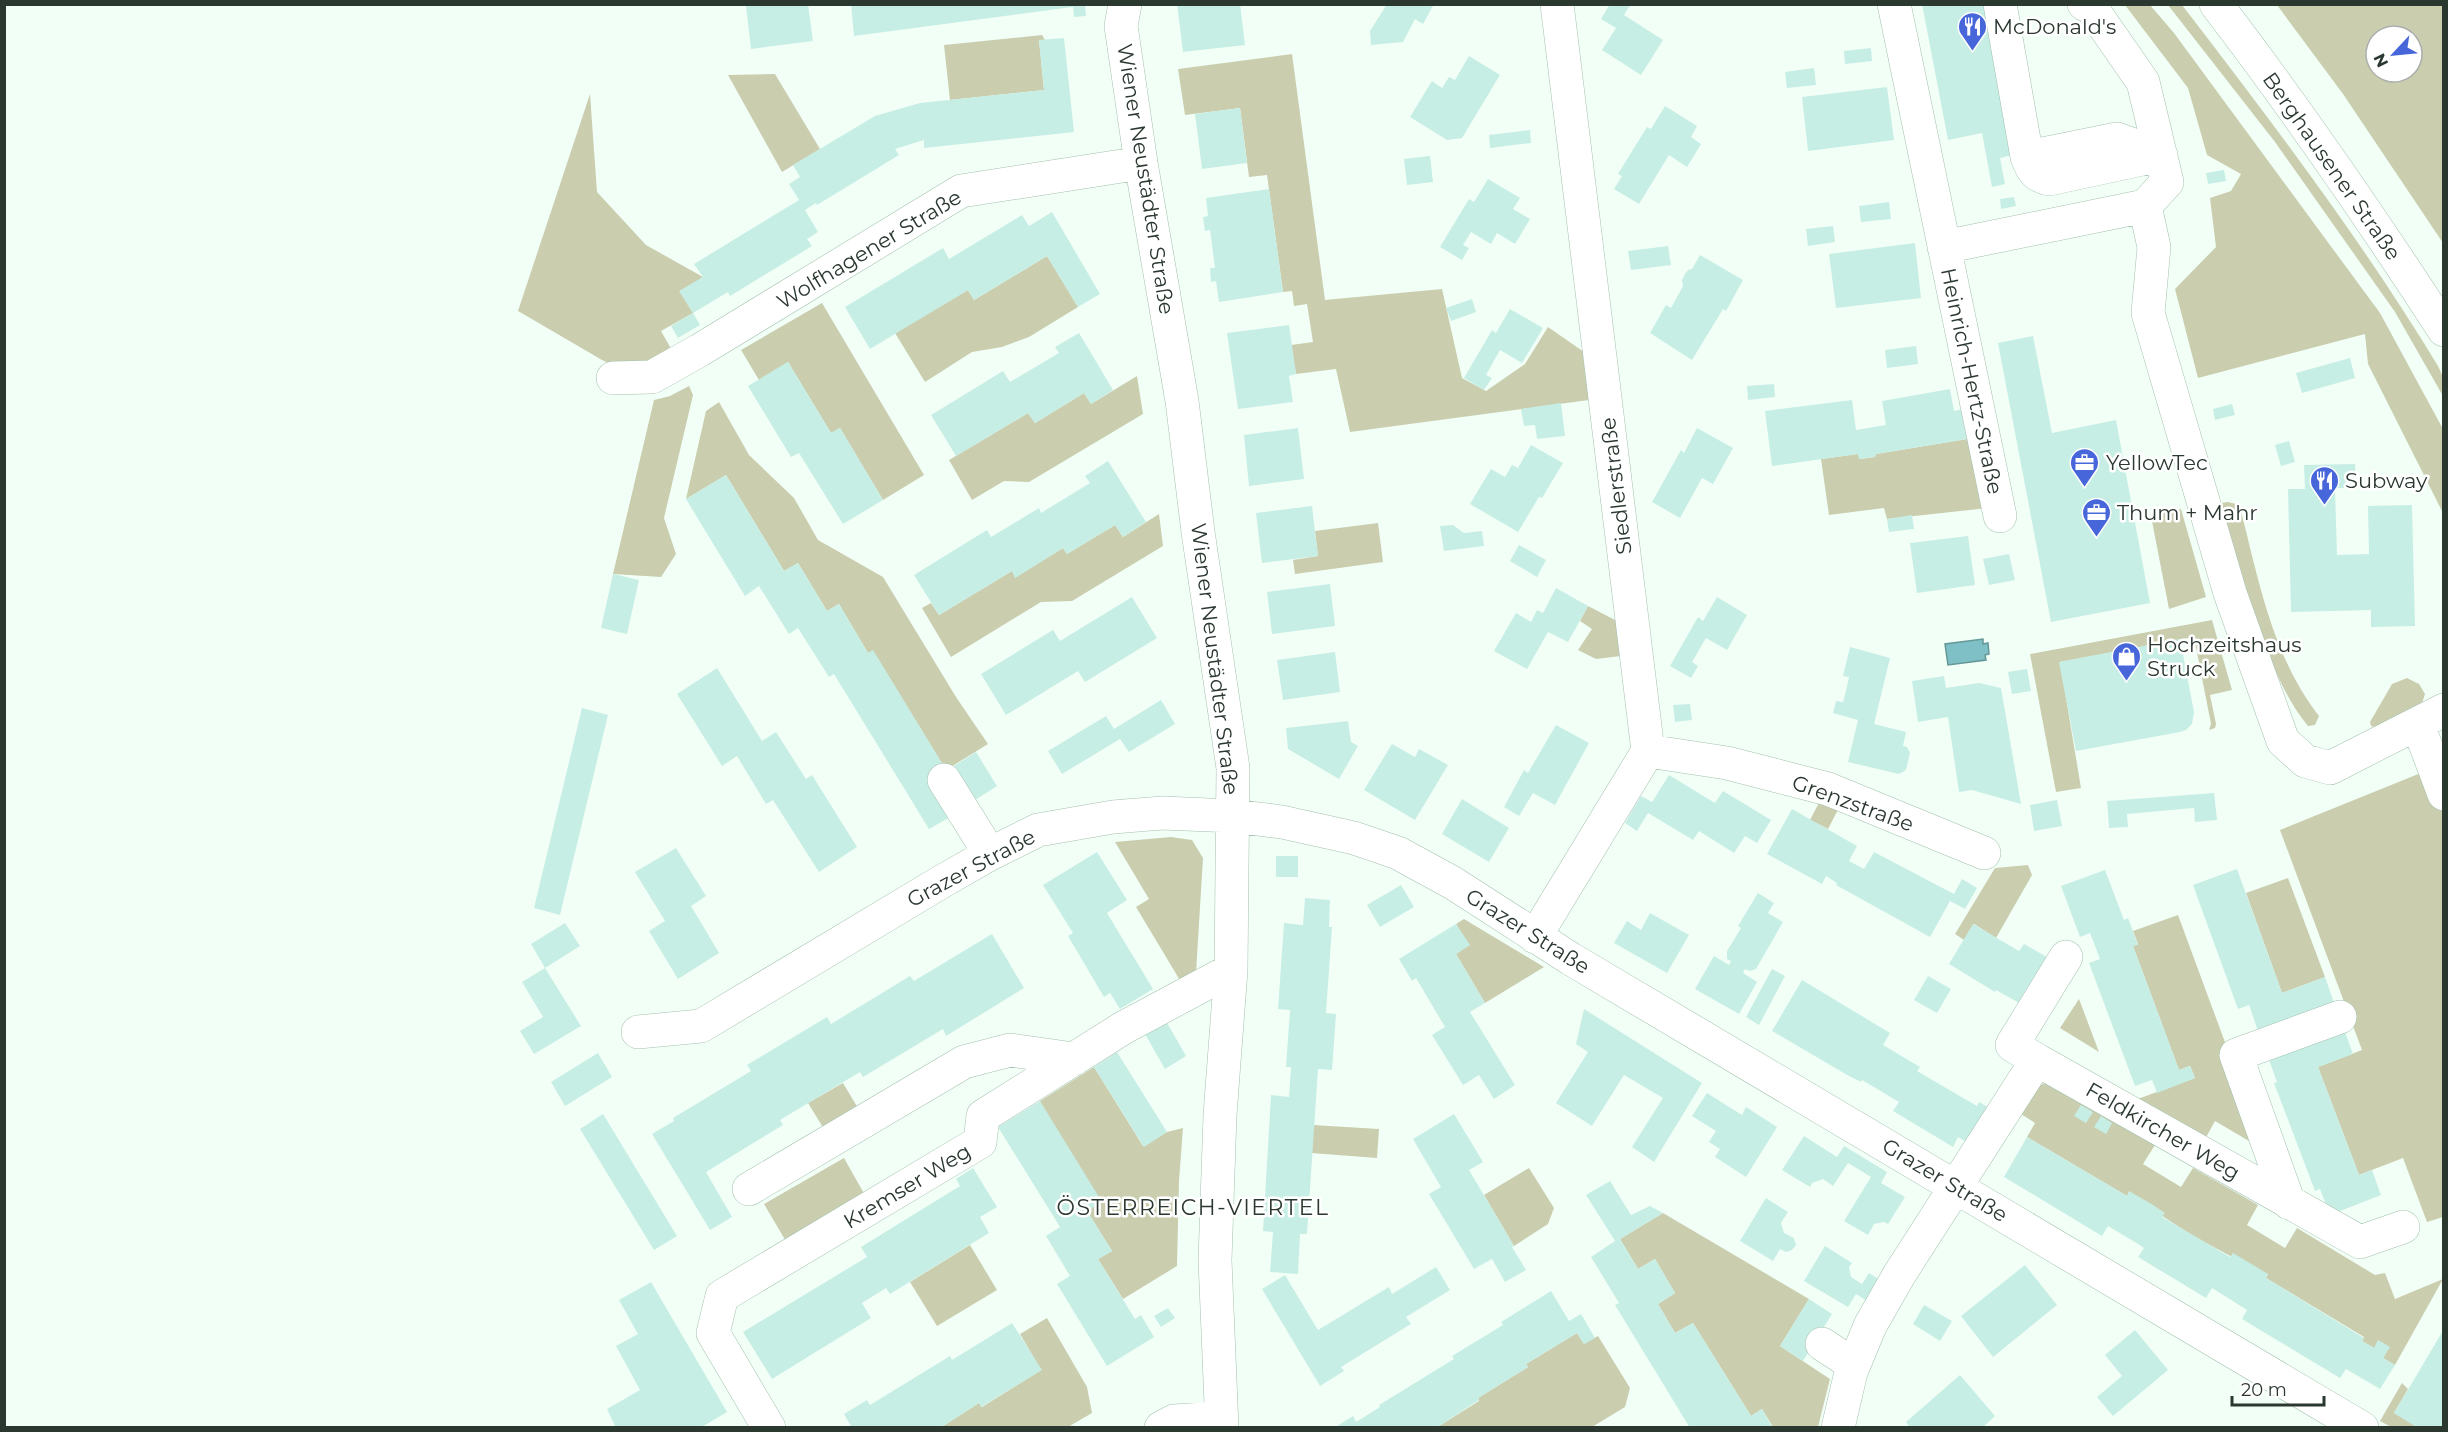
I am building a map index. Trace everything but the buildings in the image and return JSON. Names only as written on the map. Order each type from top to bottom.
[{"type":"street","name":"Wiener Neustädter Straße","points":[[1125,4],[1121,25],[1141,163],[1182,401],[1198,532],[1233,768],[1231,970],[1220,1115],[1215,1260],[1222,1423]]},
{"type":"street","name":"Siedlerstraße","points":[[1557,4],[1648,751]]},
{"type":"street","name":"Heinrich-Hertz-Straße","points":[[1894,4],[2000,516]]},
{"type":"street","points":[[2000,4],[2028,157],[2033,171],[2040,177],[2049,179],[2161,155]]},
{"type":"street","points":[[2084,4],[2091,7],[2143,82],[2167,182],[2145,206],[2154,247],[2148,313],[2230,593],[2283,741],[2304,761],[2330,768],[2431,717],[2444,794]]},
{"type":"street","name":"Berghausener Straße","points":[[2216,4],[2387,242],[2444,330]]},
{"type":"street","name":"Wolfhagener Straße","points":[[613,378],[652,377],[961,191],[1141,163]]},
{"type":"street","name":"Heinrich-Hertz-Straße","points":[[1944,247],[2145,206]]},
{"type":"street","name":"Grenzstraße","points":[[1648,751],[1727,763],[1828,789],[1984,853]]},
{"type":"street","points":[[1535,937],[1648,751]]},
{"type":"street","points":[[944,780],[990,854]]},
{"type":"street","name":"Grazer Straße","points":[[638,1032],[701,1026],[990,854],[1038,830],[1113,817],[1162,813],[1234,816],[1282,822],[1354,838],[1398,853],[1453,883],[1535,937],[2362,1428]]},
{"type":"street","name":"Feldkircher Weg","points":[[2066,957],[2012,1045],[2360,1242],[2403,1227]]},
{"type":"street","name":"Kremser Weg","points":[[769,1428],[713,1333],[723,1296],[980,1142],[983,1116],[1123,1028],[1231,970]]},
{"type":"street","name":"Feldkircher Weg","points":[[2289,1203],[2236,1055],[2340,1017]]},
{"type":"street","points":[[749,1189],[964,1062],[1010,1050],[1074,1059]]},
{"type":"street","points":[[1838,1428],[1854,1365],[1870,1326],[2037,1060]]},
{"type":"street","points":[[1822,1344],[1854,1365]]},
{"type":"street","points":[[1161,1428],[1174,1421],[1222,1423]]},
{"type":"green space","points":[[2125,5],[2150,5],[2174,33],[2380,313],[2443,429],[2443,513],[2368,364],[2365,334],[2198,378],[2175,289],[2216,247],[2210,198],[2231,191],[2241,174],[2207,155],[2188,88]]},
{"type":"green space","points":[[2168,5],[2182,5],[2347,227],[2438,366],[2443,377],[2443,396],[2395,312],[2275,142]]},
{"type":"green space","points":[[2277,5],[2443,5],[2443,243],[2343,94]]},
{"type":"green space","points":[[1042,35],[1045,40],[1039,40],[1044,90],[950,100],[944,45]]},
{"type":"green space","points":[[1292,54],[1325,300],[1442,289],[1462,378],[1486,391],[1525,364],[1548,327],[1584,352],[1589,400],[1350,432],[1336,369],[1296,374],[1291,345],[1313,342],[1307,304],[1294,306],[1292,291],[1283,292],[1267,175],[1249,177],[1240,108],[1185,115],[1178,69]]},
{"type":"green space","points":[[775,74],[820,149],[782,172],[728,75]]},
{"type":"green space","points":[[590,94],[597,192],[646,245],[703,277],[680,292],[693,313],[661,331],[673,352],[648,366],[610,364],[518,311]]},
{"type":"green space","points":[[1047,256],[1078,307],[1029,337],[1002,347],[972,352],[925,382],[895,333],[968,290],[974,300]]},
{"type":"green space","points":[[822,303],[924,475],[883,500],[840,428],[831,433],[788,362],[759,380],[741,350]]},
{"type":"green space","points":[[1137,376],[1143,414],[1029,482],[1004,481],[972,500],[949,460],[1028,413],[1035,423],[1084,393],[1091,404]]},
{"type":"green space","points":[[689,386],[693,395],[664,518],[676,554],[661,577],[613,574],[654,400],[670,396]]},
{"type":"green space","points":[[719,402],[749,455],[794,498],[818,540],[883,577],[956,697],[988,744],[946,770],[873,651],[868,653],[839,604],[827,611],[798,563],[784,571],[726,475],[686,499],[706,411]]},
{"type":"green space","points":[[1973,438],[1988,508],[1887,519],[1884,508],[1829,515],[1821,459],[1858,454],[1860,459],[1875,457],[1876,454]]},
{"type":"green space","points":[[2221,503],[2236,504],[2241,511],[2261,592],[2290,669],[2319,716],[2315,725],[2308,726],[2293,704],[2267,650],[2246,589]]},
{"type":"green space","points":[[2181,509],[2206,597],[2169,609],[2151,516]]},
{"type":"green space","points":[[1159,514],[1163,546],[1072,601],[1041,602],[951,657],[922,608],[931,603],[939,615],[1012,571],[1016,577],[1063,548],[1067,554],[1115,525],[1123,537]]},
{"type":"green space","points":[[1378,523],[1383,562],[1295,574],[1293,560],[1318,556],[1315,531]]},
{"type":"green space","points":[[1588,606],[1617,621],[1621,656],[1596,659],[1578,650],[1592,629],[1580,621]]},
{"type":"green space","points":[[2212,620],[2232,690],[2210,695],[2216,724],[2215,728],[2209,730],[2211,724],[2194,637],[2060,662],[2081,788],[2056,792],[2030,654]]},
{"type":"green space","points":[[2407,678],[2419,684],[2425,694],[2422,703],[2375,727],[2371,726],[2370,722],[2392,684]]},
{"type":"green space","points":[[2443,764],[2443,1217],[2427,1222],[2403,1158],[2359,1175],[2318,1067],[2362,1050],[2280,830]]},
{"type":"green space","points":[[1822,797],[1841,804],[1828,829],[1810,820]]},
{"type":"green space","points":[[1171,837],[1192,840],[1203,858],[1196,973],[1181,982],[1136,907],[1149,899],[1115,842]]},
{"type":"green space","points":[[2028,865],[2032,875],[1996,938],[1974,924],[1964,940],[1955,934],[1995,868]]},
{"type":"green space","points":[[2288,878],[2325,977],[2282,993],[2246,893]]},
{"type":"green space","points":[[2178,915],[2260,1137],[2254,1144],[2215,1121],[2204,1141],[2135,1100],[2195,1078],[2190,1066],[2179,1070],[2133,946],[2138,944],[2133,931]]},
{"type":"green space","points":[[1464,919],[1544,967],[1485,1003],[1456,954],[1469,945],[1456,924]]},
{"type":"green space","points":[[2079,999],[2099,1052],[2060,1028]]},
{"type":"green space","points":[[1094,1067],[1143,1146],[1167,1132],[1183,1128],[1177,1266],[1123,1299],[1098,1259],[1112,1251],[1087,1211],[1040,1101]]},
{"type":"green space","points":[[2047,1082],[2155,1145],[2143,1164],[2181,1187],[2193,1168],[2258,1205],[2247,1225],[2285,1248],[2297,1228],[2375,1275],[2385,1273],[2395,1299],[2443,1279],[2395,1365],[2383,1358],[2389,1348],[2374,1348],[2362,1341],[2364,1337],[2266,1278],[2268,1274],[2213,1247],[2162,1216],[2129,1192],[2127,1196],[2027,1137],[2035,1123],[2021,1114],[2039,1086]]},
{"type":"green space","points":[[843,1083],[858,1108],[824,1129],[808,1103]]},
{"type":"green space","points":[[1313,1125],[1379,1129],[1377,1158],[1311,1153]]},
{"type":"green space","points":[[844,1158],[866,1197],[787,1243],[764,1204]]},
{"type":"green space","points":[[1529,1168],[1554,1208],[1548,1224],[1514,1246],[1484,1195]]},
{"type":"green space","points":[[1663,1213],[1809,1299],[1780,1346],[1830,1379],[1818,1427],[1773,1427],[1762,1409],[1751,1416],[1693,1323],[1675,1333],[1658,1304],[1675,1293],[1655,1259],[1638,1269],[1620,1239]]},
{"type":"green space","points":[[970,1245],[997,1290],[937,1326],[910,1282]]},
{"type":"green space","points":[[1047,1318],[1087,1387],[1092,1413],[1068,1427],[940,1428],[979,1403],[982,1407],[1041,1370],[1020,1334]]},
{"type":"green space","points":[[1577,1333],[1584,1344],[1598,1336],[1630,1388],[1625,1407],[1592,1427],[1436,1428],[1528,1367],[1526,1364]]},
{"type":"green space","points":[[2402,1383],[2408,1389],[2394,1413],[2418,1427],[2391,1427],[2380,1421]]},
{"type":"water","points":[[1983,639],[1983,644],[1988,643],[1989,654],[1985,655],[1986,660],[1948,665],[1945,644]]},
{"type":"place","name":"McDonald's","points":[[1972,52]]},
{"type":"place","name":"YellowTec","points":[[2085,488]]},
{"type":"place","name":"Subway","points":[[2324,506]]},
{"type":"place","name":"Thum + Mahr","points":[[2096,538]]},
{"type":"place","name":"Hochzeitshaus Struck","points":[[2126,682]]},
{"type":"district","name":"ÖSTERREICH-VIERTEL","points":[[1193,1207]]}]
